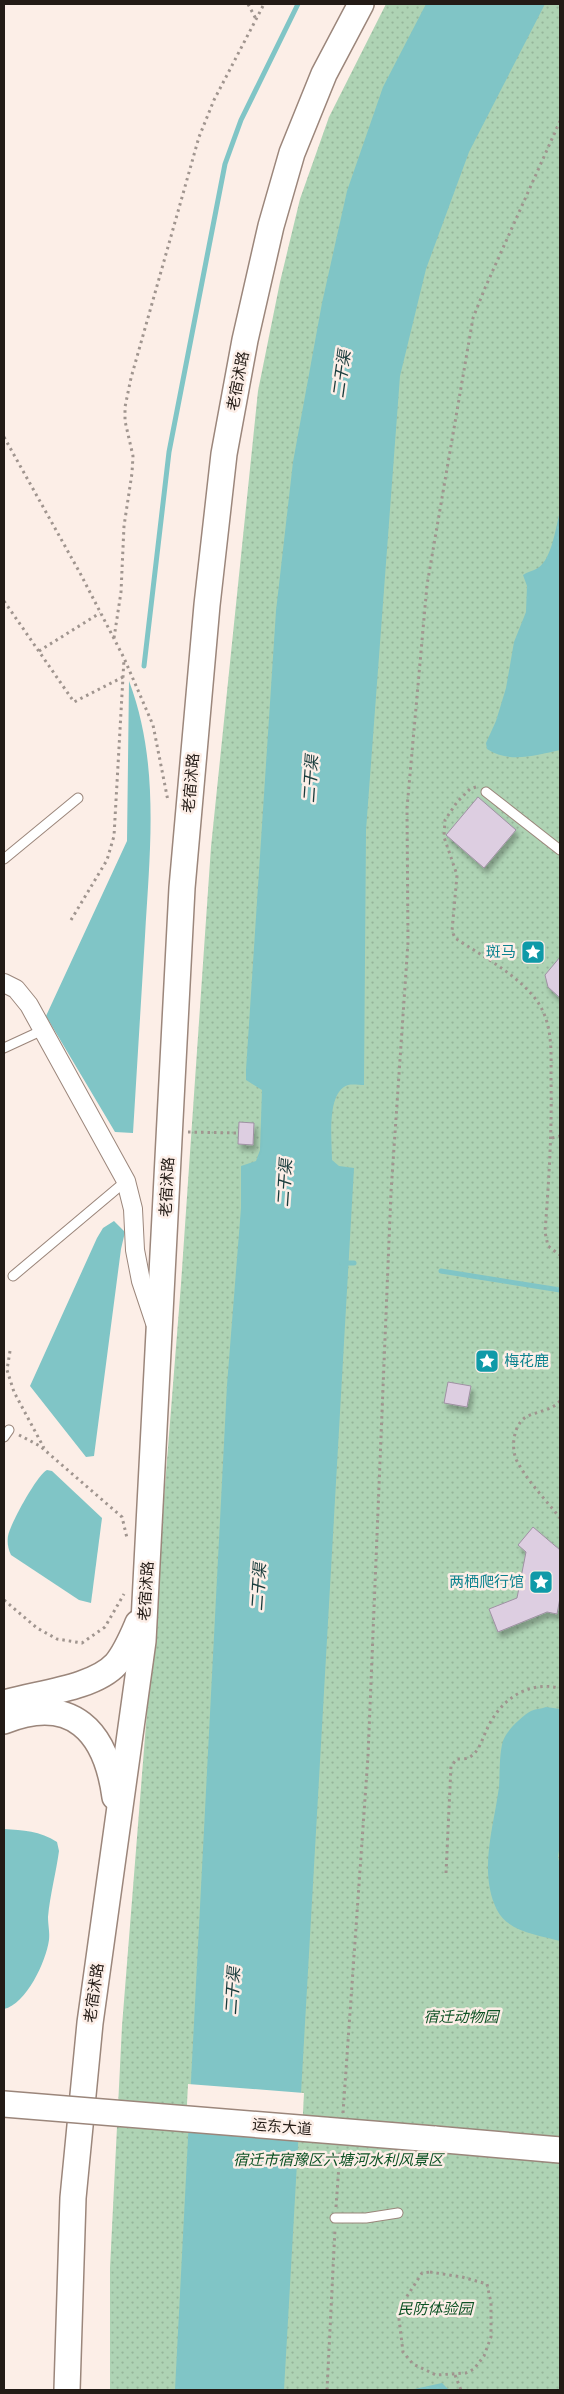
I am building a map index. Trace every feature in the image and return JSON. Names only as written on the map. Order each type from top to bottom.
[{"type":"main road","name":"老宿沭路","points":[[67,2390],[73,2198],[90,2023],[141,1650],[145,1607],[182,888],[206,614],[224,454],[245,340],[270,226],[292,153],[324,74],[361,4]]},
{"type":"main road","points":[[4,1703],[78,1684],[108,1671],[126,1650],[145,1607]]},
{"type":"main road","points":[[4,1721],[39,1711],[58,1713],[78,1721],[98,1742],[110,1768],[118,1819]]},
{"type":"main road","name":"运东大道","points":[[4,2104],[560,2150]]},
{"type":"street","points":[[4,983],[16,989],[29,1005],[126,1181],[133,1209],[135,1250],[159,1338]]},
{"type":"lane","points":[[486,792],[560,850]]},
{"type":"lane","points":[[4,858],[78,798]]},
{"type":"lane","points":[[4,1048],[42,1030]]},
{"type":"lane","points":[[12,1276],[126,1181]]},
{"type":"lane","points":[[335,2218],[366,2218],[398,2213]]},
{"type":"path","points":[[248,4],[256,19]]},
{"type":"path","points":[[114,638],[121,592],[124,526],[132,473],[133,456],[125,421],[132,378],[199,137],[214,100],[264,4]]},
{"type":"path","points":[[342,2120],[368,1756],[391,1192],[408,942],[407,808],[427,585],[474,318],[484,288],[560,121]]},
{"type":"path","points":[[4,441],[124,658],[153,725],[170,810]]},
{"type":"path","points":[[4,601],[74,702],[123,677]]},
{"type":"path","points":[[39,651],[100,613]]},
{"type":"path","points":[[71,920],[106,860],[114,836],[124,658]]},
{"type":"path","points":[[486,792],[478,787],[470,789],[445,820],[444,837],[458,875],[452,931],[455,938],[518,981],[540,1004],[546,1018],[550,1039],[552,1138],[544,1232],[548,1246],[560,1254]]},
{"type":"path","points":[[170,1131],[236,1133]]},
{"type":"path","points":[[552,1138],[560,1136]]},
{"type":"path","points":[[10,1351],[7,1370],[14,1392],[46,1450]]},
{"type":"path","points":[[560,1401],[556,1406],[524,1418],[515,1431],[514,1447],[517,1462],[560,1518]]},
{"type":"path","points":[[6,1434],[46,1450],[122,1517],[128,1544]]},
{"type":"path","points":[[4,1600],[37,1628],[57,1639],[82,1643],[105,1627],[125,1592]]},
{"type":"path","points":[[446,1873],[451,1766],[457,1759],[468,1758],[476,1752],[488,1727],[508,1698],[545,1685],[560,1688]]},
{"type":"path","points":[[328,2390],[335,2218],[340,2150]]},
{"type":"path","points":[[430,2272],[462,2277],[487,2284],[491,2303],[491,2323],[486,2349],[474,2369],[455,2375],[436,2375],[423,2370],[413,2364],[404,2352],[399,2319],[402,2304],[422,2273],[430,2272]]},
{"type":"path","points":[[455,2375],[461,2390]]},
{"type":"green space","name":"宿迁市宿豫区六塘河水利风景区","points":[[386,4],[560,4],[560,2390],[110,2390],[110,2268],[122,2026],[181,1284],[211,847],[258,391],[280,282],[300,199],[329,117]]},
{"type":"water","name":"二干渠","points":[[426,4],[545,4],[469,152],[426,269],[400,376],[366,830],[364,1085],[348,1085],[341,1089],[333,1107],[331,1130],[332,1160],[339,1166],[354,1168],[284,2390],[175,2390],[227,1385],[241,1208],[241,1166],[256,1161],[260,1150],[262,1090],[246,1080],[246,1070],[276,611],[293,462],[322,303],[347,191],[383,87]]},
{"type":"water","points":[[560,511],[560,750],[523,757],[496,754],[487,749],[486,743],[496,721],[506,688],[514,642],[526,612],[527,586],[523,575],[543,564],[553,542]]},
{"type":"water","points":[[129,681],[139,712],[145,743],[150,807],[149,871],[133,1133],[115,1132],[46,1016],[127,841]]},
{"type":"water","points":[[114,1221],[125,1232],[121,1249],[94,1456],[86,1457],[30,1386],[97,1238],[103,1228]]},
{"type":"water","points":[[47,1470],[52,1471],[102,1518],[91,1603],[79,1600],[11,1555],[9,1550],[8,1536],[14,1521],[24,1500]]},
{"type":"water","points":[[546,1707],[560,1709],[560,1844],[558,1857],[560,1865],[560,1941],[516,1928],[502,1917],[491,1895],[488,1865],[499,1787],[500,1758],[503,1741],[511,1728],[523,1716],[533,1710]]},
{"type":"water","points":[[4,1829],[44,1835],[57,1842],[59,1851],[48,1917],[49,1940],[44,1959],[27,1991],[12,2006],[4,2009]]},
{"type":"water","points":[[442,2383],[449,2390],[410,2390]]},
{"type":"pier","points":[[188,2084],[304,2093],[302,2132],[186,2123]]},
{"type":"building","points":[[478,797],[516,830],[484,868],[446,835]]},
{"type":"building","points":[[560,957],[560,998],[548,987],[545,975]]},
{"type":"building","points":[[239,1122],[254,1123],[253,1145],[238,1144]]},
{"type":"building","points":[[448,1382],[471,1386],[467,1407],[444,1403]]},
{"type":"building","points":[[533,1527],[560,1550],[560,1598],[557,1614],[547,1612],[498,1632],[489,1609],[517,1598],[526,1552],[518,1545]]},
{"type":"waterway","points":[[144,666],[169,452],[225,164],[241,120],[298,4]]},
{"type":"waterway","points":[[342,1263],[354,1263]]},
{"type":"waterway","points":[[441,1271],[560,1290]]},
{"type":"place","name":"斑马","points":[[533,952]]},
{"type":"place","name":"梅花鹿","points":[[487,1361]]},
{"type":"place","name":"两栖爬行馆","points":[[541,1582]]},
{"type":"park label","name":"宿迁动物园","points":[[461,2017]]},
{"type":"park label","name":"民防体验园","points":[[435,2309]]}]
